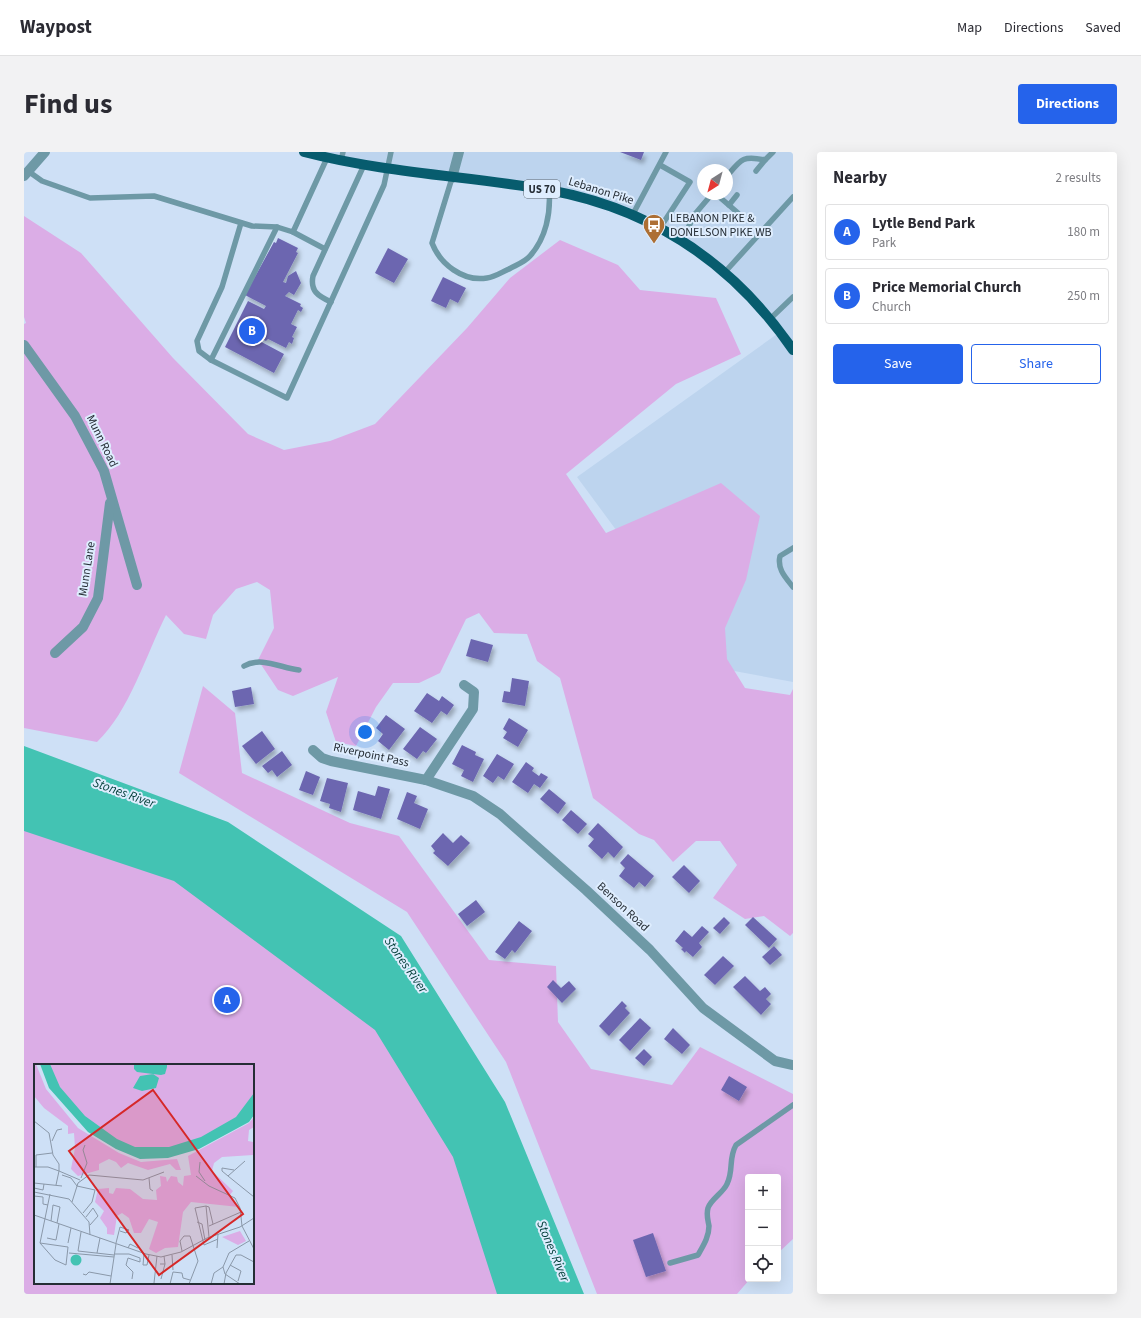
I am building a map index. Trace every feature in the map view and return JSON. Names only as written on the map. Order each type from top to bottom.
[{"type":"main road","name":"Lebanon Pike","points":[[304,152],[327,158],[342,156],[364,166],[389,170],[549,190],[599,202],[633,214],[682,240],[725,272],[752,298],[792,345]]},
{"type":"street","points":[[26,173],[45,152]]},
{"type":"street","points":[[452,178],[459,152]]},
{"type":"street","name":"Munn Road","points":[[24,346],[75,416],[104,471],[137,585]]},
{"type":"street","name":"Munn Lane","points":[[55,653],[83,627],[98,598],[111,499]]},
{"type":"street","points":[[426,780],[473,709],[474,692],[464,685]]},
{"type":"street","name":"Riverpoint Pass","points":[[313,750],[322,758],[331,761],[426,780]]},
{"type":"street","name":"Benson Road","points":[[426,780],[473,796],[500,814],[586,890],[650,950],[703,1008],[775,1061],[793,1066]]},
{"type":"lane","points":[[241,223],[222,287],[197,341],[200,351],[211,360],[287,398],[384,186],[389,170],[391,152]]},
{"type":"lane","points":[[633,214],[666,152]]},
{"type":"lane","points":[[756,171],[773,152]]},
{"type":"lane","points":[[293,232],[327,158]]},
{"type":"lane","points":[[733,169],[740,160],[746,158],[765,160]]},
{"type":"lane","points":[[660,165],[690,182],[660,228]]},
{"type":"lane","points":[[331,302],[319,296],[312,288],[313,276],[364,166]]},
{"type":"lane","points":[[26,173],[42,181],[90,198],[154,196],[241,223],[260,227],[276,227],[293,232],[325,248]]},
{"type":"lane","points":[[452,178],[432,243],[436,253],[449,266],[463,276],[474,278],[486,278],[500,274],[530,256],[538,243],[548,219],[551,207],[549,190]]},
{"type":"lane","points":[[729,205],[737,195]]},
{"type":"lane","points":[[725,272],[793,197]]},
{"type":"lane","points":[[682,240],[695,214],[707,200]]},
{"type":"lane","points":[[723,200],[738,212]]},
{"type":"lane","points":[[211,360],[276,227]]},
{"type":"lane","points":[[770,319],[793,298]]},
{"type":"lane","points":[[793,548],[780,556],[779,568],[793,587]]},
{"type":"lane","points":[[244,666],[252,662],[268,663],[286,669],[299,670]]},
{"type":"lane","points":[[670,1263],[698,1255],[706,1243],[709,1228],[707,1215],[708,1206],[727,1185],[730,1175],[731,1154],[736,1145],[793,1106]]},
{"type":"shaded area","points":[[304,152],[793,152],[793,682],[718,668],[577,477],[780,332],[700,252],[599,202]]},
{"type":"shaded area","points":[[24,216],[81,253],[173,358],[248,434],[284,450],[330,441],[375,424],[467,328],[510,278],[560,240],[618,265],[640,290],[716,298],[741,354],[676,384],[566,474],[606,533],[721,483],[760,516],[746,580],[725,628],[727,659],[745,688],[790,695],[793,689],[793,933],[790,936],[764,916],[745,919],[713,898],[737,865],[720,841],[696,841],[673,862],[654,840],[639,834],[593,798],[560,678],[537,661],[527,634],[494,633],[479,613],[466,619],[440,673],[419,683],[393,683],[376,707],[356,746],[336,742],[326,712],[338,677],[293,696],[278,690],[258,660],[274,628],[270,590],[257,582],[236,589],[213,615],[206,639],[184,634],[166,615],[128,699],[108,730],[97,742],[24,728],[24,324],[26,323],[24,317]]},
{"type":"shaded area","points":[[203,686],[235,713],[242,773],[350,823],[399,836],[489,960],[556,966],[558,1022],[591,1069],[672,1085],[700,1047],[793,1094],[793,1239],[781,1250],[781,1174],[745,1174],[745,1282],[747,1282],[737,1294],[597,1294],[506,1062],[407,912],[179,773]]},
{"type":"shaded area","points":[[24,756],[388,936],[571,1294],[24,1294]]},
{"type":"water","name":"Stones River","points":[[24,746],[228,822],[401,936],[505,1102],[584,1294],[497,1294],[453,1157],[375,1030],[174,881],[24,831]]},
{"type":"building","points":[[620,152],[644,152],[641,160]]},
{"type":"building","points":[[278,238],[298,248],[296,252],[298,253],[283,282],[286,283],[288,276],[296,271],[301,283],[294,295],[289,292],[285,296],[301,304],[300,306],[303,308],[301,312],[298,310],[291,324],[297,327],[292,337],[294,338],[292,344],[289,342],[286,348],[268,339],[266,341],[262,339],[263,336],[258,334],[256,339],[284,354],[274,373],[225,347],[248,301],[264,309],[266,306],[245,295],[274,242],[276,243]],"holes":[[[244,328],[252,332],[246,330],[245,334],[242,333]]]},
{"type":"building","points":[[388,248],[408,259],[394,283],[375,273]]},
{"type":"building","points":[[443,277],[466,288],[458,303],[450,299],[446,308],[431,301]]},
{"type":"building","points":[[471,639],[493,645],[488,662],[466,656]]},
{"type":"building","points":[[512,678],[529,681],[525,706],[502,702],[504,691],[510,692]]},
{"type":"building","points":[[251,687],[254,704],[235,707],[232,691]]},
{"type":"building","points":[[427,693],[439,701],[442,696],[454,705],[447,715],[441,711],[432,723],[414,711]]},
{"type":"building","points":[[386,715],[405,729],[389,750],[378,741],[383,734],[376,728]]},
{"type":"building","points":[[509,718],[528,730],[518,747],[503,738],[507,732],[503,729]]},
{"type":"building","points":[[420,727],[437,739],[426,753],[423,751],[417,759],[403,749]]},
{"type":"building","points":[[262,731],[275,749],[256,764],[242,746]]},
{"type":"building","points":[[462,745],[476,752],[475,755],[484,759],[473,782],[461,776],[464,770],[452,764]]},
{"type":"building","points":[[282,751],[292,765],[277,777],[272,770],[268,773],[262,766]]},
{"type":"building","points":[[497,754],[514,764],[504,780],[498,776],[493,783],[483,776]]},
{"type":"building","points":[[526,762],[534,768],[532,771],[539,776],[541,773],[548,777],[540,788],[534,784],[528,793],[512,782]]},
{"type":"building","points":[[306,771],[320,777],[313,795],[299,790]]},
{"type":"building","points":[[327,778],[348,783],[341,812],[329,808],[330,804],[320,801]]},
{"type":"building","points":[[378,786],[390,789],[381,819],[353,810],[358,791],[375,796]]},
{"type":"building","points":[[549,789],[566,803],[558,814],[540,799]]},
{"type":"building","points":[[407,792],[417,796],[414,803],[428,809],[420,829],[397,819]]},
{"type":"building","points":[[571,810],[587,824],[578,834],[562,820]]},
{"type":"building","points":[[598,823],[623,847],[614,858],[608,852],[602,859],[588,846],[594,839],[588,834]]},
{"type":"building","points":[[443,833],[453,843],[461,835],[470,843],[448,866],[433,853],[435,851],[431,846]]},
{"type":"building","points":[[628,854],[654,876],[645,887],[639,882],[634,888],[619,876],[625,868],[620,863]]},
{"type":"building","points":[[684,865],[700,881],[689,893],[672,877]]},
{"type":"building","points":[[476,900],[485,912],[467,926],[458,914]]},
{"type":"building","points":[[724,917],[730,923],[720,934],[713,928]]},
{"type":"building","points":[[753,917],[777,939],[769,948],[745,925]]},
{"type":"building","points":[[519,921],[532,931],[515,953],[512,950],[505,959],[495,952]]},
{"type":"building","points":[[702,926],[709,932],[699,943],[702,947],[693,957],[686,951],[685,953],[681,949],[683,948],[675,941],[684,930],[692,937]]},
{"type":"building","points":[[774,946],[782,955],[770,965],[762,957]]},
{"type":"building","points":[[723,956],[734,966],[715,985],[704,975]]},
{"type":"building","points":[[745,976],[760,991],[765,987],[771,994],[766,999],[771,1004],[761,1015],[733,987]]},
{"type":"building","points":[[553,980],[561,988],[569,981],[576,989],[562,1003],[547,987]]},
{"type":"building","points":[[622,1001],[627,1006],[625,1008],[630,1013],[609,1036],[599,1026]]},
{"type":"building","points":[[640,1018],[651,1028],[630,1051],[619,1040]]},
{"type":"building","points":[[673,1028],[690,1045],[682,1054],[664,1039]]},
{"type":"building","points":[[644,1049],[652,1057],[644,1066],[635,1058]]},
{"type":"building","points":[[729,1076],[747,1087],[739,1101],[721,1090]]},
{"type":"building","points":[[653,1233],[666,1271],[646,1277],[633,1240]]},
{"type":"place","name":"LEBANON PIKE & DONELSON PIKE WB","points":[[654,244]]},
{"type":"place","name":"Price Memorial Church","points":[[252,331]]},
{"type":"place","name":"Lytle Bend Park","points":[[227,1000]]}]
